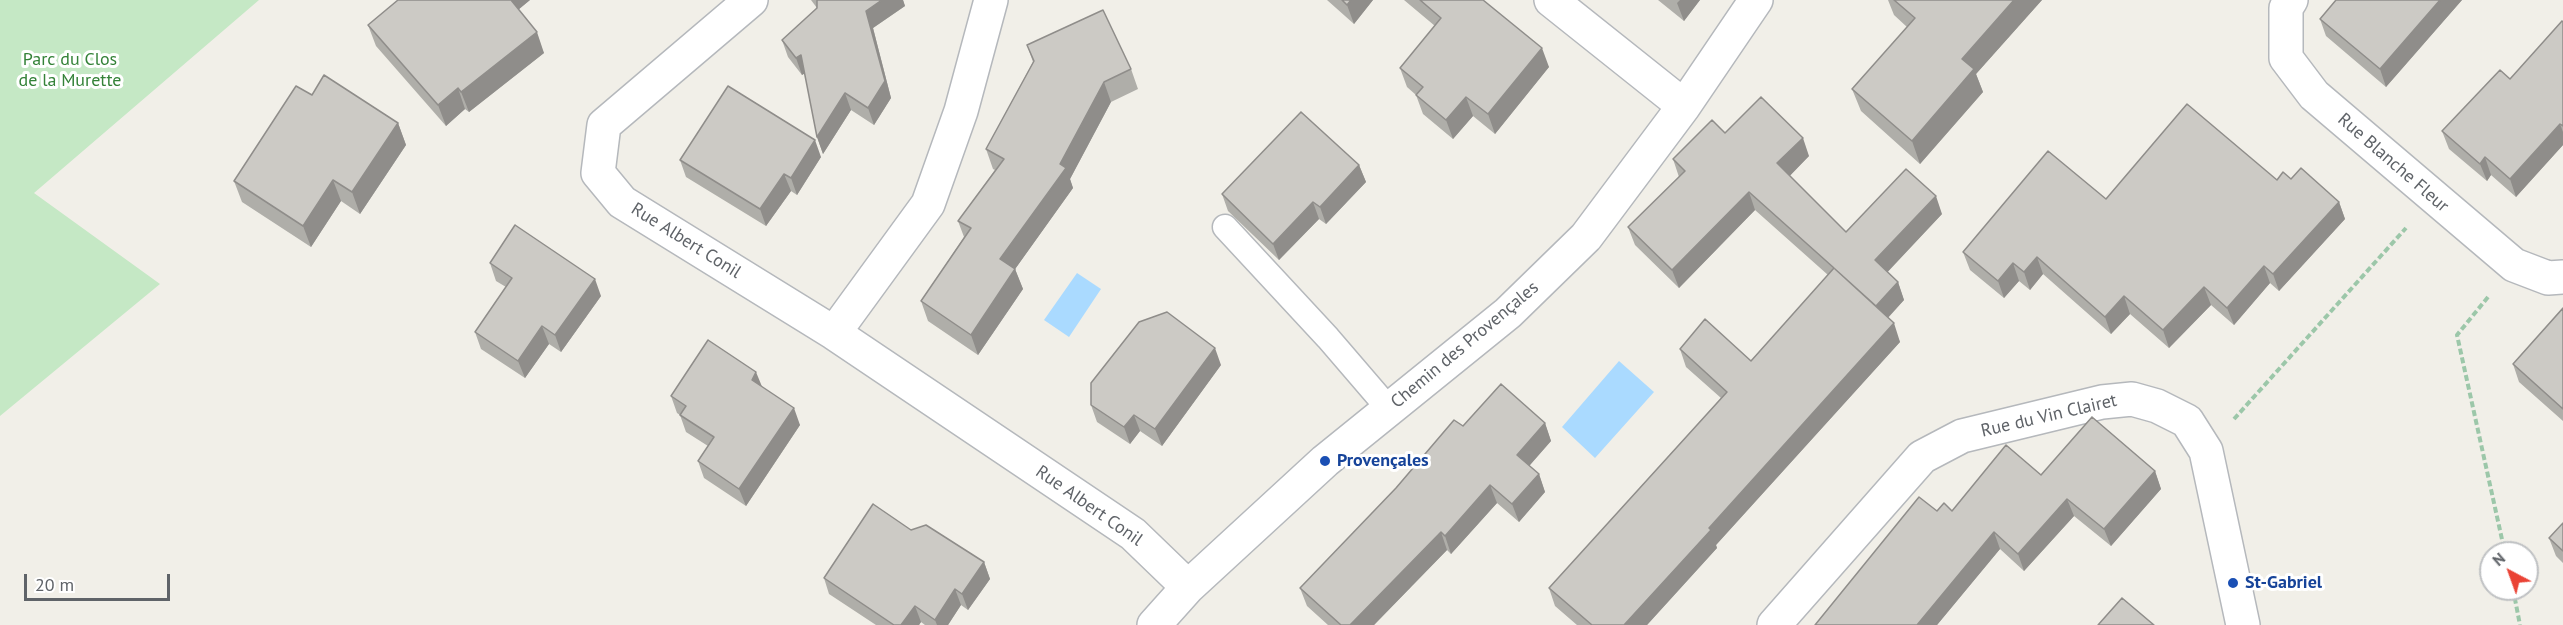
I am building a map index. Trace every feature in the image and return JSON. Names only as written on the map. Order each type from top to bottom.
[{"type":"street","name":"Rue Albert Conil","points":[[751,0],[604,125],[598,173],[622,202],[834,333],[1133,534],[1188,587]]},
{"type":"street","points":[[834,333],[928,204],[961,111],[991,0]]},
{"type":"street","points":[[1551,0],[1684,106]]},
{"type":"street","name":"Chemin des Provençales","points":[[1154,625],[1188,587],[1325,461],[1508,313],[1586,237],[1684,106],[1756,0]]},
{"type":"street","name":"Rue Blanche Fleur","points":[[2291,0],[2286,8],[2286,58],[2314,95],[2514,265],[2548,278],[2563,277]]},
{"type":"street","name":"Rue du Vin Clairet","points":[[1774,625],[1922,457],[1962,436],[2102,402],[2132,399],[2157,406],[2187,422],[2206,451],[2243,625]]},
{"type":"lane","points":[[1225,227],[1328,338],[1389,409]]},
{"type":"path","points":[[2206,451],[2433,198]]},
{"type":"path","points":[[2502,541],[2457,335],[2514,265]]},
{"type":"path","points":[[2515,601],[2520,625]]},
{"type":"green space","name":"Parc du Clos de la Murette","points":[[0,0],[259,0],[34,193],[160,284],[0,416]]},
{"type":"water","points":[[1077,273],[1101,289],[1069,337],[1044,320]]},
{"type":"water","points":[[1619,361],[1654,392],[1595,458],[1562,427]]},
{"type":"building","points":[[398,0],[511,0],[537,32],[461,92],[458,88],[438,105],[368,25]]},
{"type":"building","points":[[817,0],[882,0],[866,11],[885,81],[868,108],[845,93],[817,137],[801,55],[796,58],[782,40],[817,8]]},
{"type":"building","points":[[1420,0],[1483,0],[1542,48],[1488,114],[1466,97],[1446,120],[1416,95],[1423,87],[1400,68],[1441,18]]},
{"type":"building","points":[[1894,0],[2014,0],[1962,59],[1974,69],[1912,141],[1852,89],[1915,18]]},
{"type":"building","points":[[2336,0],[2440,0],[2380,69],[2320,19]]},
{"type":"building","points":[[1103,10],[1131,69],[1104,82],[1060,164],[1066,168],[1000,259],[1015,269],[971,335],[921,301],[971,228],[958,221],[1004,159],[986,149],[1034,61],[1027,45]]},
{"type":"building","points":[[2562,21],[2563,126],[2560,124],[2510,179],[2485,157],[2480,164],[2442,131],[2500,70],[2510,79]]},
{"type":"building","points":[[324,75],[398,123],[352,192],[333,180],[303,226],[234,181],[296,86],[312,95]]},
{"type":"building","points":[[728,86],[815,140],[791,178],[784,174],[760,209],[680,160]]},
{"type":"building","points":[[1761,97],[1803,138],[1777,163],[1846,232],[1906,169],[1936,196],[1875,260],[1898,282],[1876,306],[1835,269],[1894,323],[1624,625],[1592,625],[1549,588],[1727,392],[1680,349],[1705,319],[1751,361],[1834,268],[1749,192],[1672,270],[1628,227],[1685,171],[1673,159],[1712,120],[1725,133]]},
{"type":"building","points":[[2187,104],[2277,180],[2283,172],[2291,179],[2301,168],[2339,202],[2273,274],[2264,266],[2227,308],[2204,287],[2163,330],[2124,296],[2105,317],[2037,257],[2024,272],[2013,263],[1998,281],[1963,252],[2048,151],[2106,199]]},
{"type":"building","points":[[1301,112],[1359,165],[1320,207],[1313,202],[1273,244],[1222,194]]},
{"type":"building","points":[[515,225],[595,279],[555,335],[542,326],[518,361],[475,332],[512,278],[490,263]]},
{"type":"building","points":[[2563,308],[2563,409],[2513,364]]},
{"type":"building","points":[[1167,312],[1215,348],[1155,429],[1134,415],[1124,427],[1091,405],[1091,383],[1139,322]]},
{"type":"building","points":[[708,340],[756,372],[752,380],[794,408],[739,489],[698,461],[714,437],[680,415],[686,406],[671,396]]},
{"type":"building","points":[[1501,384],[1545,423],[1517,455],[1539,474],[1512,504],[1490,485],[1445,536],[1441,532],[1350,625],[1341,625],[1300,588],[1396,488],[1454,420],[1463,426]]},
{"type":"building","points":[[2092,417],[2155,471],[2104,529],[2067,499],[2018,554],[1994,532],[1917,625],[1815,625],[1919,497],[1937,511],[1944,503],[1952,511],[2006,445],[2041,475]]},
{"type":"building","points":[[873,504],[911,530],[926,525],[984,562],[962,594],[955,589],[935,620],[915,606],[901,625],[894,625],[824,578]]},
{"type":"building","points":[[2563,523],[2563,551],[2549,538]]},
{"type":"building","points":[[2122,598],[2154,625],[2098,625]]},
{"type":"place","name":"Provençales","points":[[1325,461]]},
{"type":"place","name":"St-Gabriel","points":[[2233,583]]}]
